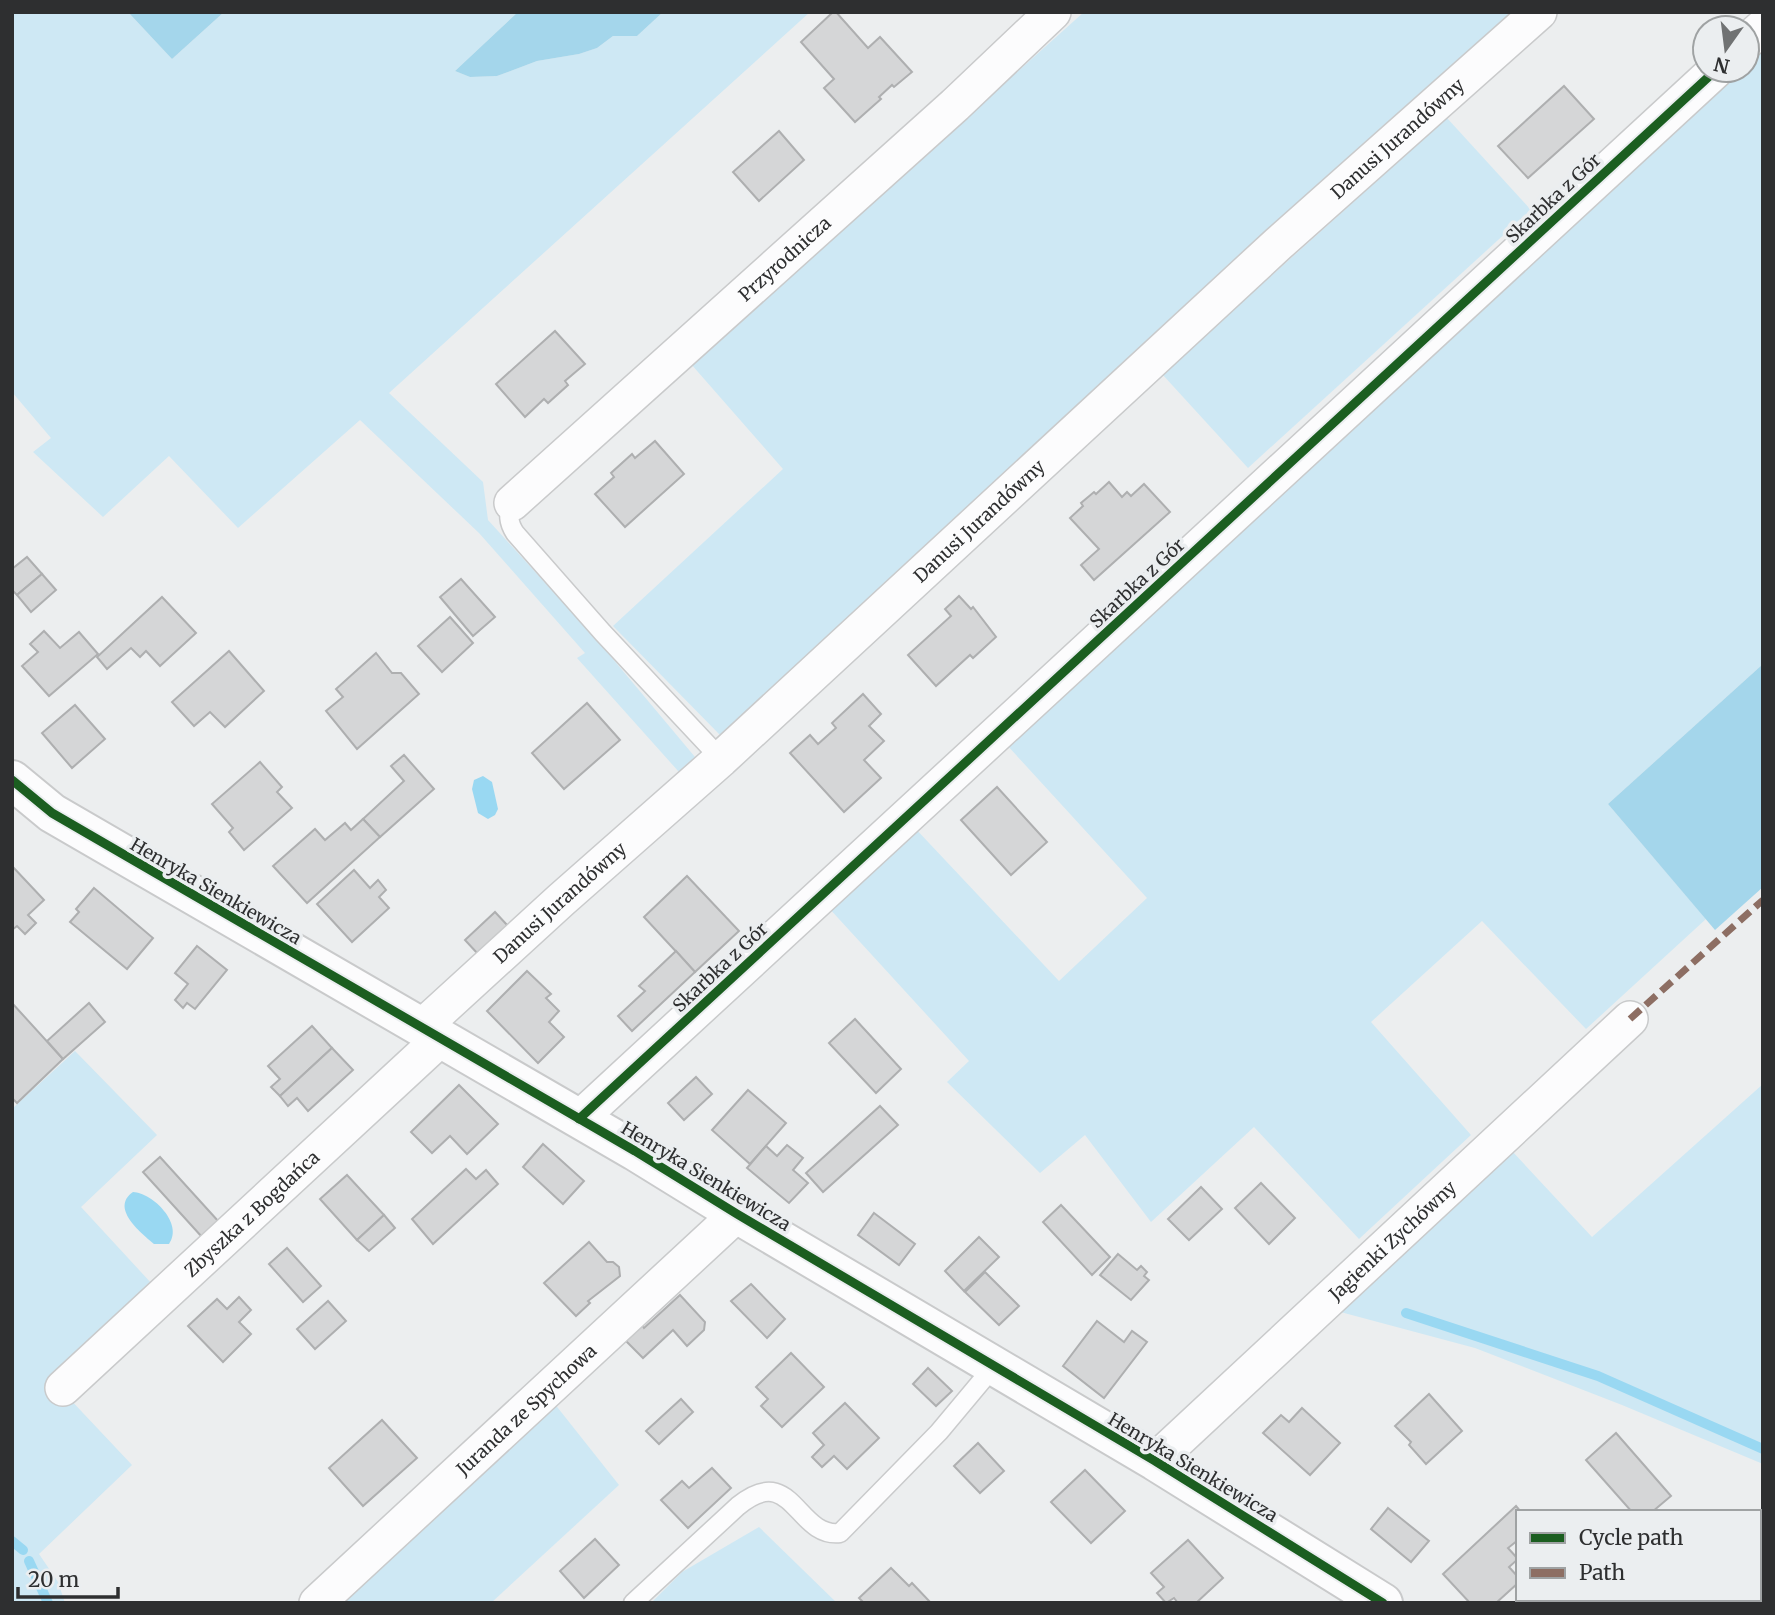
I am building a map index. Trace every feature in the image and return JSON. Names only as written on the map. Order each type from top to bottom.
[{"type":"street","name":"Przyrodnicza","points":[[512,503],[944,114],[1053,12]]},
{"type":"street","name":"Danusi Jurandówny","points":[[431,1034],[561,900],[721,759],[1278,244],[1539,12]]},
{"type":"street","name":"Skarbka z Gór","points":[[579,1119],[1701,84]]},
{"type":"street","name":"Henryka Sienkiewicza","points":[[12,780],[52,813],[579,1119],[1155,1461],[1383,1603]]},
{"type":"street","name":"Jagienki Zychówny","points":[[1155,1461],[1630,1020]]},
{"type":"street","name":"Zbyszka z Bogdańca","points":[[63,1388],[431,1034]]},
{"type":"street","name":"Juranda ze Spychowa","points":[[317,1603],[737,1214]]},
{"type":"lane","points":[[512,503],[508,514],[515,533],[603,633],[721,759]]},
{"type":"lane","points":[[633,1603],[738,1506],[750,1496],[761,1492],[770,1491],[786,1497],[829,1534],[840,1533],[939,1432],[995,1366]]},
{"type":"shaded area","points":[[12,12],[128,12],[172,59],[224,12],[518,12],[455,71],[470,77],[497,76],[537,61],[579,54],[597,48],[613,36],[637,36],[663,12],[810,12],[389,393],[483,482],[488,520],[597,640],[695,757],[679,772],[577,658],[585,653],[479,533],[360,420],[238,528],[169,456],[103,517],[33,452],[51,438],[12,392]]},
{"type":"shaded area","points":[[128,12],[224,12],[172,59]]},
{"type":"shaded area","points":[[518,12],[663,12],[637,36],[613,36],[597,48],[579,54],[537,61],[497,76],[470,77],[455,71]]},
{"type":"shaded area","points":[[1084,12],[1517,12],[720,735],[613,626],[783,469],[691,364]]},
{"type":"shaded area","points":[[1763,49],[1763,664],[1608,804],[1706,919],[1586,1029],[1482,921],[1371,1022],[1471,1135],[1359,1239],[1254,1127],[1151,1222],[1085,1135],[1040,1173],[947,1082],[969,1061],[828,907],[913,826],[1059,981],[1147,898],[1006,744],[1725,84],[1761,84]]},
{"type":"shaded area","points":[[1447,118],[1531,210],[1248,468],[1162,374]]},
{"type":"shaded area","points":[[1763,664],[1763,887],[1715,930],[1608,804]]},
{"type":"shaded area","points":[[483,776],[492,782],[498,809],[495,815],[488,819],[478,813],[472,789],[474,780]]},
{"type":"shaded area","points":[[75,1051],[157,1135],[81,1207],[152,1284],[50,1378],[132,1465],[39,1554],[58,1582],[65,1603],[12,1603],[12,1109]]},
{"type":"shaded area","points":[[1763,1084],[1763,1464],[1475,1348],[1333,1310],[1512,1151],[1592,1237]]},
{"type":"shaded area","points":[[133,1192],[149,1198],[164,1211],[173,1228],[169,1244],[154,1244],[130,1220],[125,1205]]},
{"type":"shaded area","points":[[554,1403],[619,1485],[491,1603],[331,1603]]},
{"type":"shaded area","points":[[759,1527],[837,1603],[651,1603],[682,1572]]},
{"type":"building","points":[[836,12],[868,48],[880,37],[912,72],[894,87],[892,85],[879,97],[881,99],[855,122],[824,88],[834,79],[801,42]]},
{"type":"building","points":[[1564,86],[1594,119],[1528,178],[1498,146]]},
{"type":"building","points":[[779,131],[804,160],[759,201],[733,172]]},
{"type":"building","points":[[555,331],[585,364],[565,381],[568,385],[548,403],[544,399],[525,417],[496,384]]},
{"type":"building","points":[[655,441],[684,474],[625,527],[595,494],[614,477],[611,473],[632,454],[635,458]]},
{"type":"building","points":[[1109,482],[1122,497],[1127,492],[1131,496],[1144,484],[1170,512],[1094,580],[1081,565],[1099,549],[1070,518],[1083,506],[1081,503]]},
{"type":"building","points":[[27,557],[42,574],[17,595],[12,590],[12,569]]},
{"type":"building","points":[[42,574],[56,590],[31,612],[17,595]]},
{"type":"building","points":[[461,579],[495,617],[473,636],[440,597]]},
{"type":"building","points":[[959,596],[971,609],[973,607],[996,637],[973,658],[970,655],[936,686],[908,655],[951,616],[945,609]]},
{"type":"building","points":[[162,597],[196,633],[160,666],[146,651],[140,657],[131,648],[107,669],[97,657]]},
{"type":"building","points":[[450,617],[473,643],[442,672],[418,646]]},
{"type":"building","points":[[44,631],[60,648],[79,632],[98,654],[49,696],[22,666],[38,652],[30,644]]},
{"type":"building","points":[[229,651],[264,691],[225,727],[210,712],[194,726],[172,702]]},
{"type":"building","points":[[376,653],[392,673],[401,673],[419,694],[357,749],[326,711],[343,697],[336,689]]},
{"type":"building","points":[[863,694],[881,714],[869,726],[884,741],[864,760],[881,778],[844,812],[790,753],[810,735],[818,744],[836,728],[832,723]]},
{"type":"building","points":[[587,703],[620,740],[564,789],[532,753]]},
{"type":"building","points":[[75,705],[105,739],[72,768],[42,733]]},
{"type":"building","points":[[404,755],[434,789],[380,837],[363,819],[404,781],[391,766]]},
{"type":"building","points":[[260,762],[282,787],[277,792],[292,808],[244,850],[229,832],[233,828],[212,804]]},
{"type":"building","points":[[997,787],[1047,842],[1011,875],[961,820]]},
{"type":"building","points":[[363,819],[380,837],[307,903],[273,866],[315,829],[325,840],[345,823],[351,830]]},
{"type":"building","points":[[12,866],[44,900],[28,915],[36,923],[25,934],[17,926],[12,930]]},
{"type":"building","points":[[354,870],[370,888],[378,880],[386,890],[379,897],[389,908],[352,942],[317,904]]},
{"type":"building","points":[[687,876],[739,931],[695,972],[644,917]]},
{"type":"building","points":[[94,888],[153,938],[127,969],[70,922],[79,912],[76,909]]},
{"type":"building","points":[[495,912],[508,926],[478,954],[465,940]]},
{"type":"building","points":[[197,946],[227,970],[195,1009],[187,1003],[183,1008],[175,1000],[188,984],[175,973]]},
{"type":"building","points":[[676,951],[695,972],[632,1031],[618,1016],[645,991],[639,986]]},
{"type":"building","points":[[527,971],[551,994],[546,998],[559,1011],[549,1022],[564,1037],[538,1063],[487,1011]]},
{"type":"building","points":[[12,1003],[63,1059],[17,1103],[12,1098]]},
{"type":"building","points":[[89,1003],[105,1022],[63,1059],[47,1041]]},
{"type":"building","points":[[855,1019],[901,1069],[876,1093],[829,1043]]},
{"type":"building","points":[[312,1026],[332,1048],[280,1096],[271,1087],[280,1079],[268,1066]]},
{"type":"building","points":[[332,1048],[353,1070],[308,1111],[297,1098],[288,1106],[280,1096]]},
{"type":"building","points":[[696,1077],[712,1094],[684,1120],[668,1103]]},
{"type":"building","points":[[459,1085],[498,1124],[467,1154],[450,1136],[432,1153],[411,1132]]},
{"type":"building","points":[[748,1090],[786,1123],[750,1164],[712,1130]]},
{"type":"building","points":[[880,1106],[898,1125],[823,1192],[806,1173]]},
{"type":"building","points":[[543,1144],[584,1181],[563,1204],[523,1167]]},
{"type":"building","points":[[787,1145],[803,1158],[793,1170],[808,1183],[789,1203],[747,1168],[766,1146],[777,1156]]},
{"type":"building","points":[[160,1157],[219,1222],[202,1237],[143,1172]]},
{"type":"building","points":[[466,1169],[476,1179],[486,1170],[498,1184],[433,1244],[412,1219]]},
{"type":"building","points":[[347,1175],[384,1215],[357,1240],[320,1199]]},
{"type":"building","points":[[1261,1183],[1295,1218],[1269,1244],[1235,1208]]},
{"type":"building","points":[[1201,1187],[1222,1209],[1189,1240],[1168,1219]]},
{"type":"building","points":[[1061,1205],[1110,1257],[1092,1275],[1043,1222]]},
{"type":"building","points":[[874,1213],[915,1244],[899,1265],[858,1235]]},
{"type":"building","points":[[384,1215],[395,1228],[369,1251],[357,1240]]},
{"type":"building","points":[[979,1237],[999,1257],[964,1291],[945,1271]]},
{"type":"building","points":[[589,1242],[607,1262],[613,1262],[619,1267],[620,1276],[588,1301],[590,1303],[576,1316],[544,1283]]},
{"type":"building","points":[[287,1248],[321,1286],[303,1302],[269,1264]]},
{"type":"building","points":[[1118,1254],[1137,1270],[1141,1266],[1147,1272],[1144,1276],[1149,1280],[1131,1300],[1100,1275]]},
{"type":"building","points":[[985,1272],[1019,1306],[999,1325],[965,1292]]},
{"type":"building","points":[[751,1284],[785,1319],[767,1338],[731,1301]]},
{"type":"building","points":[[680,1295],[705,1322],[704,1330],[687,1346],[673,1330],[643,1358],[625,1340],[642,1325],[644,1328]]},
{"type":"building","points":[[239,1297],[251,1310],[239,1322],[251,1334],[223,1362],[188,1326],[217,1299],[227,1309]]},
{"type":"building","points":[[328,1301],[346,1321],[315,1349],[297,1329]]},
{"type":"building","points":[[1097,1321],[1124,1342],[1132,1331],[1147,1342],[1104,1398],[1063,1366]]},
{"type":"building","points":[[791,1353],[824,1387],[782,1427],[761,1406],[768,1399],[756,1387]]},
{"type":"building","points":[[928,1368],[952,1391],[936,1406],[913,1384]]},
{"type":"building","points":[[1429,1394],[1462,1431],[1426,1464],[1409,1445],[1411,1442],[1395,1426]]},
{"type":"building","points":[[681,1399],[693,1412],[659,1444],[646,1431]]},
{"type":"building","points":[[845,1403],[879,1438],[847,1469],[834,1456],[822,1467],[812,1457],[824,1445],[813,1433]]},
{"type":"building","points":[[1302,1408],[1340,1443],[1310,1475],[1263,1433],[1281,1415],[1289,1422]]},
{"type":"building","points":[[382,1420],[417,1458],[363,1506],[329,1468]]},
{"type":"building","points":[[1616,1433],[1671,1496],[1654,1510],[1630,1510],[1586,1460]]},
{"type":"building","points":[[978,1443],[1004,1471],[980,1493],[954,1466]]},
{"type":"building","points":[[712,1468],[731,1488],[688,1528],[661,1500],[682,1481],[689,1488]]},
{"type":"building","points":[[1085,1470],[1125,1511],[1091,1543],[1051,1502]]},
{"type":"building","points":[[1516,1506],[1519,1510],[1516,1510],[1516,1542],[1508,1548],[1516,1557],[1516,1561],[1509,1567],[1516,1575],[1516,1585],[1496,1603],[1470,1603],[1443,1574]]},
{"type":"building","points":[[1388,1508],[1429,1541],[1411,1562],[1371,1529]]},
{"type":"building","points":[[595,1539],[619,1565],[584,1598],[560,1571]]},
{"type":"building","points":[[1188,1540],[1223,1578],[1196,1603],[1178,1603],[1174,1598],[1166,1603],[1157,1593],[1164,1587],[1151,1573]]},
{"type":"building","points":[[891,1568],[909,1586],[912,1583],[931,1603],[864,1603],[859,1598]]},
{"type":"waterway","points":[[1406,1313],[1598,1376],[1763,1449]]},
{"type":"waterway","points":[[12,1541],[23,1550]]},
{"type":"waterway","points":[[29,1561],[48,1603]]},
{"type":"marked path","points":[[1630,1019],[1763,900]]},
{"type":"cycle path","points":[[579,1119],[1701,84]]},
{"type":"cycle path","points":[[12,780],[52,813],[635,1151],[1155,1461],[1383,1603]]}]
